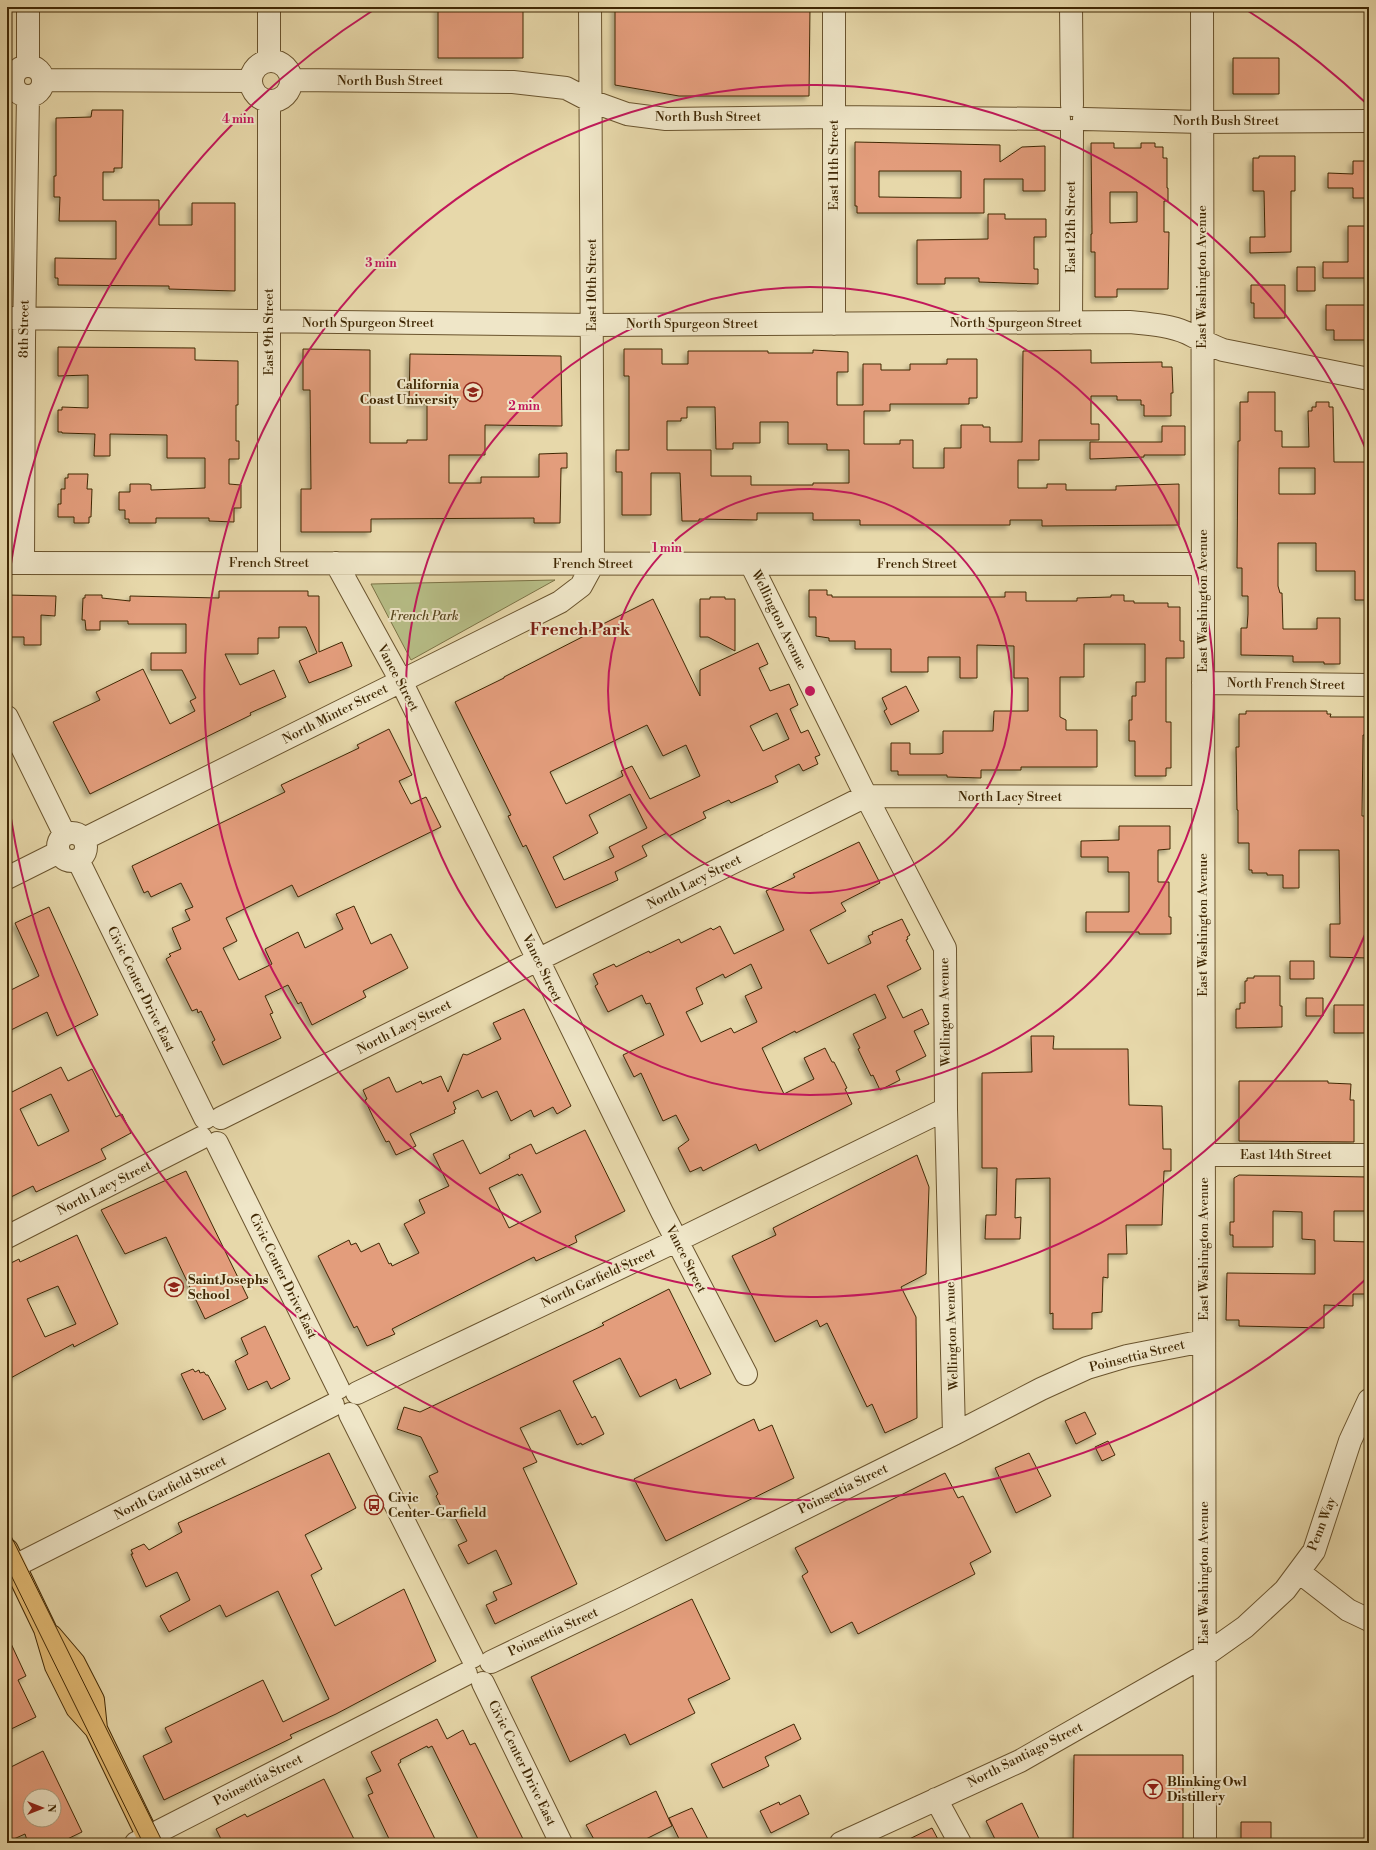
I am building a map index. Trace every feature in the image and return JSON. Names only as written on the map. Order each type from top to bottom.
[{"type":"main road","points":[[10,1562],[45,1630],[74,1663],[93,1700],[96,1729],[145,1841]]},
{"type":"street","points":[[16,75],[36,68],[40,71],[44,80],[41,90],[33,96],[28,96],[18,92],[15,89],[16,75],[28,7]]},
{"type":"street","points":[[269,7],[269,60]]},
{"type":"street","name":"East 10th Street","points":[[590,7],[594,564]]},
{"type":"street","name":"East 11th Street","points":[[834,7],[834,324]]},
{"type":"street","name":"East 12th Street","points":[[1071,7],[1071,323]]},
{"type":"street","name":"East Washington Avenue","points":[[1202,7],[1205,1843]]},
{"type":"street","points":[[269,60],[282,63],[290,74],[291,80],[290,87],[282,98],[270,101],[264,100],[254,93],[250,81],[251,75],[258,65],[269,60]]},
{"type":"street","points":[[44,80],[250,81]]},
{"type":"street","name":"North Bush Street","points":[[291,80],[513,82],[566,88],[591,101],[627,114],[666,119],[834,117],[1071,118],[1202,122],[1369,121]]},
{"type":"street","name":"8th Street","points":[[15,563],[16,319],[28,96]]},
{"type":"street","name":"East 9th Street","points":[[269,563],[270,101]]},
{"type":"street","name":"North Spurgeon Street","points":[[16,319],[593,325],[1129,322],[1162,326],[1186,332],[1202,342],[1223,350],[1369,379]]},
{"type":"street","name":"French Street","points":[[15,563],[1202,564]]},
{"type":"street","name":"Vance Street","points":[[336,563],[401,681],[676,1241],[746,1374]]},
{"type":"street","name":"North Minter Street","points":[[7,878],[560,602],[581,586],[594,564]]},
{"type":"street","name":"Wellington Avenue","points":[[751,564],[866,796],[945,948],[946,1109],[954,1434]]},
{"type":"street","name":"North French Street","points":[[1203,683],[1369,685]]},
{"type":"street","name":"Civic Center Drive East","points":[[7,717],[478,1669],[561,1843]]},
{"type":"street","name":"North Lacy Street","points":[[7,1237],[211,1129],[538,960],[866,796],[1203,797]]},
{"type":"street","name":"North Garfield Street","points":[[10,1562],[946,1109]]},
{"type":"street","name":"East 14th Street","points":[[1204,1155],[1369,1155]]},
{"type":"street","name":"Poinsettia Street","points":[[145,1841],[478,1669],[954,1434],[1041,1389],[1087,1368],[1127,1356],[1204,1341]]},
{"type":"street","name":"Penn Way","points":[[1204,1656],[1245,1627],[1285,1590],[1314,1551],[1350,1441],[1369,1400]]},
{"type":"street","points":[[1299,1572],[1348,1610],[1369,1620]]},
{"type":"street","name":"North Santiago Street","points":[[841,1843],[1020,1761],[1204,1656]]},
{"type":"street","points":[[936,1800],[960,1843]]},
{"type":"green space","name":"French Park","points":[[555,580],[411,660],[371,584]]},
{"type":"building","points":[[438,7],[523,7],[523,58],[438,58]]},
{"type":"building","points":[[615,7],[810,7],[809,96],[679,96],[615,85]]},
{"type":"building","points":[[1233,58],[1279,58],[1279,94],[1233,94]]},
{"type":"building","points":[[92,110],[123,110],[122,168],[114,168],[114,172],[103,172],[103,200],[159,200],[159,225],[192,225],[192,203],[235,203],[235,291],[169,289],[169,286],[58,285],[58,278],[55,278],[55,258],[116,259],[116,221],[59,221],[60,197],[54,197],[54,176],[56,176],[56,118],[91,117]]},
{"type":"building","points":[[855,142],[1000,145],[1000,162],[1022,147],[1045,146],[1045,191],[1023,191],[1023,179],[984,179],[984,213],[857,213],[857,206],[855,206]],"holes":[[[879,171],[961,171],[961,198],[879,197]]]},
{"type":"building","points":[[1091,143],[1114,143],[1114,148],[1141,148],[1141,143],[1155,143],[1155,147],[1163,147],[1163,158],[1167,158],[1168,201],[1164,201],[1164,232],[1169,232],[1168,289],[1117,289],[1117,297],[1095,297],[1095,252],[1091,252]],"holes":[[[1110,192],[1137,192],[1137,222],[1110,223]]]},
{"type":"building","points":[[1259,156],[1295,156],[1295,191],[1291,191],[1291,252],[1250,253],[1250,237],[1265,237],[1264,191],[1253,191],[1253,158],[1259,158]]},
{"type":"building","points":[[1353,161],[1369,161],[1369,198],[1353,198],[1353,188],[1328,188],[1328,173],[1353,174]]},
{"type":"building","points":[[988,214],[1005,214],[1005,219],[1046,219],[1046,237],[1034,237],[1034,269],[1038,269],[1038,284],[979,282],[979,278],[945,278],[945,284],[917,284],[917,240],[988,239]]},
{"type":"building","points":[[1348,226],[1366,226],[1366,264],[1369,264],[1369,278],[1323,278],[1323,262],[1348,262]]},
{"type":"building","points":[[1297,267],[1315,267],[1315,291],[1297,291]]},
{"type":"building","points":[[1251,285],[1285,285],[1285,318],[1254,318],[1254,303],[1251,303]]},
{"type":"building","points":[[1326,305],[1369,305],[1369,340],[1334,340],[1334,330],[1326,330]]},
{"type":"building","points":[[58,347],[195,348],[195,360],[238,361],[236,441],[239,441],[239,459],[229,459],[229,484],[241,485],[241,508],[234,508],[234,522],[209,521],[209,518],[156,518],[156,523],[129,523],[129,519],[125,519],[125,510],[119,510],[119,492],[130,492],[130,484],[149,484],[151,485],[151,490],[205,488],[205,458],[167,458],[167,435],[110,434],[110,456],[94,456],[95,434],[58,432],[58,410],[62,410],[62,407],[88,408],[88,375],[58,376]]},
{"type":"building","points":[[303,349],[370,350],[370,443],[407,443],[407,440],[427,440],[427,404],[409,404],[410,354],[561,356],[562,426],[485,425],[485,455],[449,455],[449,483],[481,483],[481,477],[539,477],[539,454],[567,453],[567,468],[561,468],[560,523],[534,523],[534,518],[371,519],[371,532],[301,532],[301,489],[311,489],[310,390],[303,390]]},
{"type":"building","points":[[624,349],[662,349],[662,364],[688,364],[688,351],[768,351],[768,353],[813,353],[813,350],[848,352],[848,372],[837,372],[837,405],[863,405],[863,364],[881,364],[881,370],[910,370],[910,364],[947,364],[947,359],[977,359],[977,398],[969,398],[969,404],[890,404],[890,411],[864,411],[864,444],[900,444],[900,440],[913,440],[913,468],[944,468],[944,448],[961,448],[961,425],[983,425],[983,427],[990,427],[990,442],[1022,442],[1023,351],[1091,350],[1091,363],[1162,362],[1162,367],[1172,367],[1173,393],[1171,393],[1171,416],[1144,416],[1144,405],[1141,405],[1141,400],[1117,400],[1117,396],[1091,396],[1091,424],[1099,424],[1099,440],[1039,440],[1039,460],[1018,460],[1018,488],[1047,488],[1047,484],[1066,484],[1066,490],[1116,490],[1116,486],[1179,484],[1179,525],[1042,526],[1042,520],[1010,520],[1010,525],[860,525],[860,520],[813,520],[813,513],[757,513],[757,520],[699,519],[699,521],[682,521],[680,473],[651,473],[651,515],[622,515],[622,472],[616,472],[616,450],[629,450],[629,376],[624,376]],"holes":[[[687,407],[715,407],[716,449],[733,449],[733,443],[760,443],[760,422],[788,422],[788,444],[827,444],[827,450],[849,450],[849,483],[813,483],[813,485],[751,485],[751,476],[711,476],[711,450],[667,450],[667,421],[681,421],[681,418],[687,418]]]},
{"type":"building","points":[[1248,392],[1275,392],[1275,431],[1282,431],[1282,447],[1309,447],[1308,411],[1312,411],[1312,407],[1316,407],[1316,402],[1329,402],[1329,407],[1333,407],[1334,462],[1369,462],[1369,600],[1355,600],[1355,571],[1316,571],[1316,543],[1278,543],[1278,586],[1280,593],[1282,593],[1283,629],[1317,629],[1317,618],[1340,618],[1340,664],[1324,664],[1324,662],[1293,662],[1293,656],[1241,655],[1241,628],[1247,628],[1248,596],[1242,596],[1242,568],[1237,568],[1238,441],[1240,441],[1240,402],[1248,402]],"holes":[[[1279,468],[1315,468],[1315,494],[1279,494]]]},
{"type":"building","points":[[1162,426],[1185,426],[1185,455],[1144,455],[1144,457],[1090,459],[1090,442],[1162,442]]},
{"type":"building","points":[[68,474],[88,474],[87,489],[92,489],[91,517],[89,517],[89,523],[74,523],[74,517],[58,517],[58,504],[61,504],[61,489],[65,489],[65,478],[68,478]]},
{"type":"building","points":[[809,590],[827,590],[827,595],[832,595],[832,597],[1005,597],[1005,592],[1026,592],[1026,601],[1077,601],[1077,598],[1124,595],[1124,601],[1134,601],[1134,603],[1168,603],[1168,607],[1180,607],[1180,641],[1184,641],[1184,658],[1166,658],[1166,722],[1171,722],[1171,768],[1166,768],[1166,776],[1135,776],[1135,741],[1129,741],[1129,720],[1132,720],[1132,696],[1136,696],[1136,682],[1145,682],[1145,644],[1084,644],[1084,677],[1060,677],[1060,717],[1066,720],[1066,730],[1097,730],[1097,767],[1021,767],[1021,770],[981,770],[981,778],[947,777],[947,775],[898,775],[898,771],[891,771],[891,743],[910,743],[910,754],[940,754],[943,753],[943,731],[993,731],[994,711],[1028,711],[1028,678],[1014,678],[1014,646],[977,645],[977,678],[960,678],[960,657],[928,657],[928,672],[891,672],[891,649],[855,649],[855,641],[829,641],[829,638],[816,636],[816,617],[809,617]]},
{"type":"building","points":[[219,591],[308,591],[308,596],[319,596],[319,652],[342,642],[352,666],[309,683],[299,661],[317,653],[306,627],[279,627],[279,638],[258,638],[258,654],[225,654],[240,685],[274,670],[286,697],[250,713],[251,715],[90,794],[53,722],[100,700],[96,692],[143,669],[170,724],[195,711],[190,701],[196,698],[182,670],[151,670],[151,653],[186,653],[186,624],[128,624],[128,621],[100,621],[100,630],[86,630],[85,620],[82,620],[83,598],[85,598],[85,595],[102,595],[102,598],[130,601],[130,596],[219,598]]},
{"type":"building","points":[[7,595],[56,596],[55,616],[41,615],[41,645],[24,645],[24,637],[11,637],[11,616],[7,616]]},
{"type":"building","points":[[710,597],[735,599],[735,651],[708,637],[700,637],[700,599],[710,599]]},
{"type":"building","points":[[653,599],[700,696],[700,670],[758,643],[768,664],[759,668],[770,691],[789,684],[798,705],[790,709],[801,733],[808,730],[820,755],[815,757],[818,764],[803,771],[799,764],[775,776],[778,782],[731,803],[729,800],[703,812],[706,818],[669,836],[667,833],[642,846],[647,856],[615,872],[618,880],[556,908],[526,845],[523,847],[508,816],[511,815],[455,702],[588,634],[587,632]],"holes":[[[777,713],[789,739],[763,751],[750,726]],[[647,725],[663,756],[686,745],[700,776],[650,799],[632,766],[621,771],[623,776],[566,804],[550,772]],[[630,794],[647,828],[609,847],[614,857],[564,880],[553,857],[598,833],[589,815]]]},
{"type":"building","points":[[906,686],[919,711],[891,725],[884,711],[887,709],[882,698]]},
{"type":"building","points":[[1246,711],[1327,711],[1327,714],[1331,714],[1330,717],[1369,717],[1369,735],[1363,735],[1362,816],[1369,816],[1369,958],[1330,957],[1330,924],[1340,924],[1339,850],[1299,850],[1299,888],[1283,888],[1283,875],[1252,873],[1252,870],[1249,870],[1249,843],[1238,843],[1237,810],[1236,747],[1239,747],[1239,714],[1246,714]]},
{"type":"building","points":[[389,729],[412,775],[399,781],[411,804],[426,797],[441,827],[298,897],[292,885],[226,918],[237,941],[223,948],[239,980],[272,964],[265,949],[298,932],[305,948],[343,929],[336,914],[354,906],[371,944],[391,934],[408,968],[363,991],[366,997],[312,1025],[301,1002],[298,1004],[288,985],[265,996],[273,1013],[270,1014],[281,1038],[223,1065],[212,1042],[215,1040],[201,1011],[198,1013],[197,1009],[192,1011],[166,959],[171,956],[169,954],[181,949],[172,928],[190,920],[185,910],[193,907],[181,883],[151,897],[148,891],[144,893],[132,866],[285,792],[281,785],[359,748],[357,745]]},
{"type":"building","points":[[1119,826],[1170,826],[1170,849],[1158,850],[1158,882],[1169,882],[1169,917],[1171,917],[1171,934],[1139,934],[1139,932],[1086,932],[1086,912],[1129,912],[1129,872],[1108,872],[1108,857],[1081,857],[1081,841],[1119,840]]},
{"type":"building","points":[[859,842],[880,883],[841,903],[846,911],[810,930],[828,964],[871,943],[868,936],[873,934],[872,932],[902,919],[910,935],[906,940],[921,969],[887,986],[903,1018],[922,1009],[929,1024],[914,1031],[926,1056],[896,1071],[900,1080],[880,1090],[873,1075],[871,1076],[858,1049],[860,1048],[853,1034],[886,1018],[875,994],[796,1033],[795,1031],[762,1048],[784,1094],[814,1079],[804,1058],[825,1048],[847,1088],[845,1089],[852,1104],[759,1151],[756,1144],[703,1171],[701,1167],[690,1172],[678,1148],[689,1140],[676,1115],[663,1121],[641,1073],[634,1077],[623,1055],[664,1035],[650,1003],[646,1004],[642,995],[608,1012],[595,986],[598,984],[593,974],[614,964],[616,967],[649,951],[650,953],[679,939],[681,943],[711,928],[713,930],[720,926],[734,954],[784,930],[766,891],[795,877],[793,874]],"holes":[[[751,964],[762,988],[745,996],[757,1022],[734,1033],[731,1028],[701,1042],[686,1012],[703,1004],[696,988],[723,974],[725,978]]]},
{"type":"building","points":[[49,907],[98,1015],[57,1036],[47,1012],[7,1032],[7,992],[39,976],[15,923]]},
{"type":"building","points":[[1290,961],[1314,961],[1314,979],[1290,979]]},
{"type":"building","points":[[1254,976],[1280,976],[1282,1027],[1236,1028],[1236,1009],[1240,1009],[1240,1003],[1245,1003],[1245,981],[1247,981],[1247,978],[1254,978]]},
{"type":"building","points":[[1306,998],[1323,998],[1323,1016],[1306,1016]]},
{"type":"building","points":[[1334,1005],[1366,1005],[1366,1033],[1334,1033]]},
{"type":"building","points":[[524,1009],[571,1106],[557,1114],[553,1107],[534,1117],[531,1110],[511,1121],[497,1091],[482,1098],[478,1090],[453,1102],[456,1109],[454,1110],[455,1113],[410,1134],[416,1146],[396,1155],[389,1141],[386,1142],[373,1117],[365,1100],[367,1099],[363,1090],[389,1077],[396,1092],[398,1092],[421,1081],[422,1084],[441,1076],[448,1092],[463,1054],[467,1055],[501,1039],[493,1023]]},
{"type":"building","points":[[1031,1036],[1054,1036],[1053,1049],[1128,1049],[1129,1105],[1162,1106],[1163,1149],[1171,1149],[1171,1171],[1164,1171],[1162,1225],[1126,1225],[1127,1254],[1108,1254],[1108,1278],[1103,1277],[1102,1312],[1092,1313],[1092,1329],[1053,1329],[1053,1313],[1050,1314],[1050,1178],[1016,1179],[1015,1218],[1021,1217],[1020,1239],[985,1239],[986,1215],[996,1215],[997,1168],[982,1168],[982,1073],[1032,1072]]},
{"type":"building","points":[[61,1067],[68,1081],[92,1069],[116,1117],[122,1114],[131,1133],[101,1149],[106,1159],[36,1192],[33,1186],[7,1199],[7,1081],[12,1092]],"holes":[[[51,1094],[69,1131],[38,1146],[20,1109]]]},
{"type":"building","points":[[1239,1081],[1328,1081],[1328,1083],[1351,1084],[1350,1100],[1354,1100],[1354,1142],[1239,1141]]},
{"type":"building","points":[[585,1130],[625,1211],[575,1236],[577,1242],[536,1261],[534,1257],[392,1329],[395,1334],[367,1346],[357,1326],[354,1328],[318,1256],[349,1240],[351,1245],[356,1243],[361,1252],[379,1243],[389,1264],[391,1263],[392,1266],[419,1253],[404,1224],[425,1213],[419,1200],[449,1186],[433,1154],[463,1140],[480,1174],[510,1158],[509,1155],[531,1144],[536,1154]],"holes":[[[518,1174],[519,1176],[522,1174],[541,1212],[509,1228],[489,1188]]]},
{"type":"building","points":[[917,1155],[929,1187],[926,1274],[901,1287],[916,1317],[917,1418],[885,1433],[872,1404],[867,1407],[827,1323],[820,1327],[817,1320],[775,1342],[732,1256],[776,1235],[773,1228]]},
{"type":"building","points":[[186,1171],[248,1298],[205,1319],[166,1237],[125,1254],[101,1210]]},
{"type":"building","points":[[1239,1175],[1369,1177],[1369,1211],[1334,1211],[1334,1241],[1369,1242],[1369,1294],[1353,1294],[1353,1306],[1324,1305],[1324,1328],[1239,1326],[1239,1320],[1226,1320],[1227,1273],[1315,1274],[1315,1240],[1302,1239],[1302,1212],[1273,1211],[1273,1247],[1233,1247],[1233,1235],[1230,1235],[1230,1222],[1234,1222],[1234,1178]]},
{"type":"building","points":[[77,1235],[118,1324],[74,1347],[73,1344],[7,1380],[7,1265],[19,1259],[20,1262]],"holes":[[[58,1286],[76,1324],[45,1337],[27,1299]]]},
{"type":"building","points":[[669,1289],[711,1374],[680,1389],[676,1379],[640,1397],[620,1358],[573,1381],[592,1418],[595,1416],[604,1434],[582,1445],[581,1443],[577,1445],[560,1410],[520,1428],[537,1462],[523,1468],[577,1584],[495,1624],[486,1605],[497,1600],[493,1592],[512,1584],[496,1550],[468,1564],[458,1545],[467,1541],[452,1512],[445,1515],[436,1496],[438,1494],[429,1476],[438,1472],[421,1437],[397,1429],[404,1407],[420,1412],[604,1325],[602,1323]]},
{"type":"building","points":[[265,1326],[290,1379],[271,1389],[267,1381],[248,1390],[235,1361],[248,1354],[241,1338]]},
{"type":"building","points":[[193,1369],[195,1372],[199,1370],[200,1373],[204,1372],[208,1375],[226,1409],[203,1420],[181,1374]]},
{"type":"building","points":[[1085,1412],[1096,1434],[1076,1444],[1065,1421]]},
{"type":"building","points":[[754,1419],[759,1431],[772,1425],[794,1478],[666,1541],[634,1479]]},
{"type":"building","points":[[1108,1441],[1115,1455],[1102,1461],[1095,1447]]},
{"type":"building","points":[[329,1453],[356,1508],[305,1535],[322,1569],[311,1575],[335,1626],[404,1589],[436,1661],[336,1714],[290,1735],[292,1738],[164,1800],[143,1756],[172,1742],[165,1728],[263,1680],[283,1722],[329,1699],[278,1591],[226,1617],[220,1605],[169,1632],[160,1616],[190,1600],[177,1572],[146,1587],[131,1554],[133,1554],[131,1550],[144,1544],[149,1550],[182,1532],[178,1523]]},
{"type":"building","points":[[1029,1453],[1051,1496],[1016,1513],[995,1468]]},
{"type":"building","points":[[945,1473],[958,1498],[963,1496],[991,1552],[970,1563],[975,1574],[858,1634],[852,1622],[831,1633],[802,1576],[808,1572],[795,1548]]},
{"type":"building","points":[[692,1599],[730,1679],[688,1699],[695,1713],[630,1745],[625,1734],[570,1762],[531,1677]]},
{"type":"building","points":[[7,1635],[26,1676],[18,1680],[36,1717],[7,1731]]},
{"type":"building","points":[[437,1719],[447,1739],[463,1730],[470,1745],[475,1743],[525,1843],[480,1843],[432,1746],[428,1748],[427,1746],[400,1760],[401,1762],[398,1764],[437,1843],[391,1843],[368,1795],[373,1793],[366,1778],[381,1771],[371,1752]]},
{"type":"building","points":[[794,1724],[801,1739],[765,1757],[769,1766],[723,1788],[711,1764]]},
{"type":"building","points":[[43,1751],[61,1788],[22,1788],[22,1828],[62,1828],[62,1790],[82,1832],[59,1843],[28,1843],[25,1834],[7,1842],[7,1769]]},
{"type":"building","points":[[1074,1755],[1183,1755],[1183,1843],[1073,1843]]},
{"type":"building","points":[[324,1779],[356,1843],[223,1843],[216,1829],[245,1814],[247,1817]]},
{"type":"building","points":[[656,1791],[672,1826],[638,1843],[596,1843],[586,1825]]},
{"type":"building","points":[[800,1795],[809,1814],[771,1833],[760,1811],[779,1802],[780,1805]]},
{"type":"building","points":[[1022,1803],[1041,1843],[997,1843],[986,1821]]},
{"type":"building","points":[[692,1808],[710,1843],[681,1843],[669,1818]]},
{"type":"building","points":[[1241,1822],[1271,1822],[1271,1840],[1241,1840]]},
{"type":"building","points":[[932,1828],[940,1843],[901,1843]]},
{"type":"tram line","points":[[7,1528],[163,1843]]},
{"type":"tram line","points":[[7,1567],[143,1843]]},
{"type":"place","name":"California Coast University","points":[[473,392]]},
{"type":"place","name":"Saint Josephs School","points":[[174,1287]]},
{"type":"place","name":"Civic Center-Garfield","points":[[374,1505]]},
{"type":"place","name":"Blinking Owl Distillery","points":[[1153,1789]]},
{"type":"district","name":"French Park","points":[[580,630]]}]
